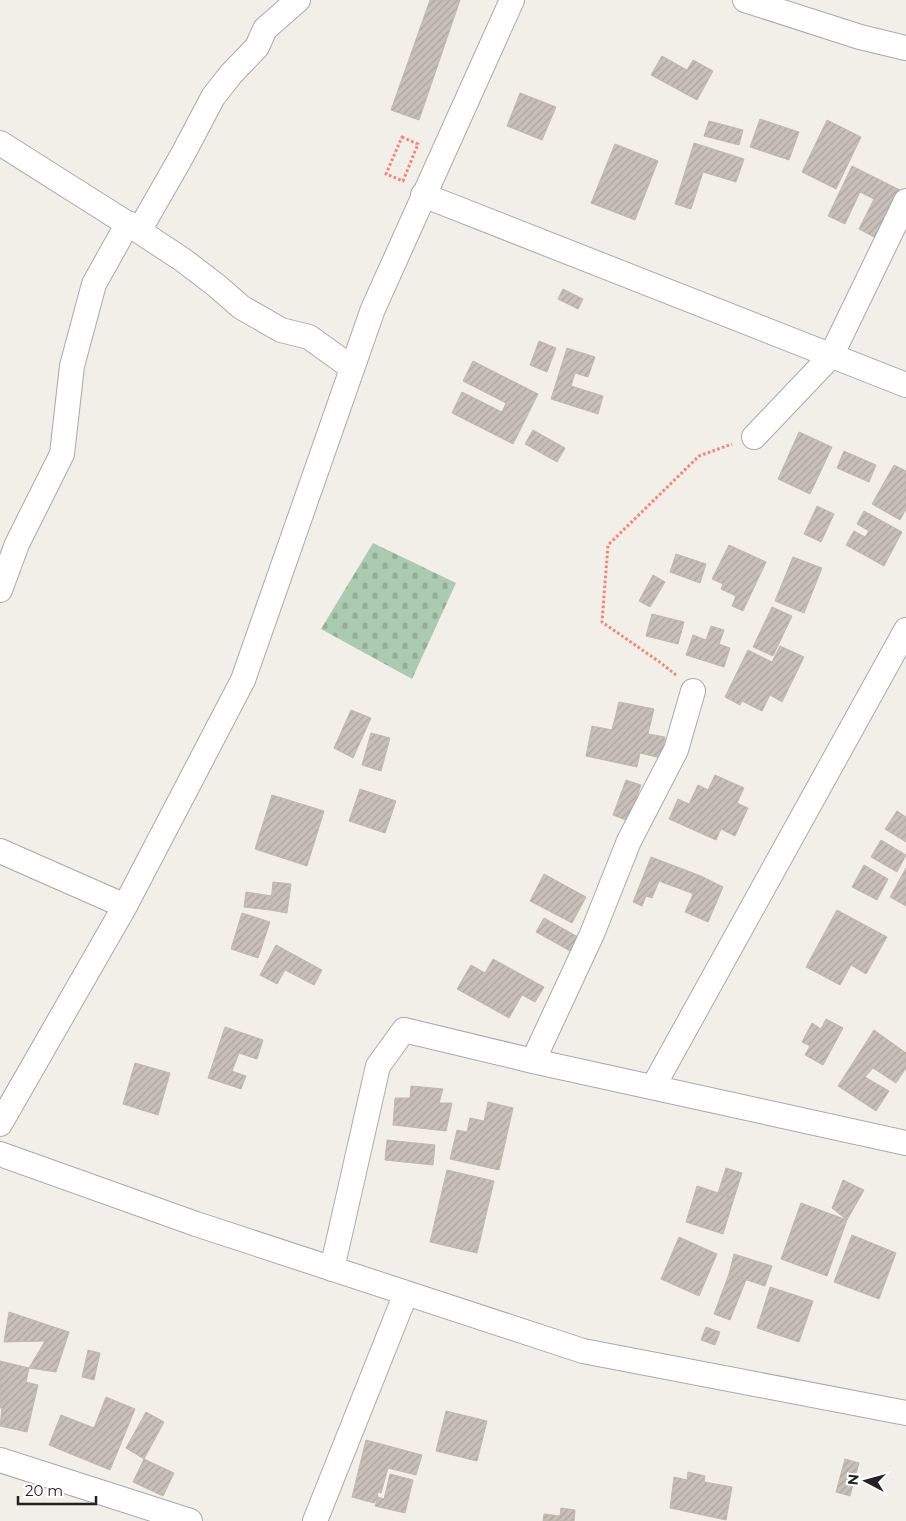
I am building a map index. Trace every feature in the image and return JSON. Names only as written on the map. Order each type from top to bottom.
[{"type":"street","points":[[0,590],[17,544],[62,454],[72,366],[94,284],[170,177],[213,97],[231,74],[258,47],[265,29],[298,0]]},
{"type":"street","points":[[0,1124],[125,906],[243,680],[373,309],[512,0]]},
{"type":"street","points":[[745,0],[860,37],[906,48]]},
{"type":"street","points":[[0,143],[134,227],[210,281],[241,307],[281,330],[309,337],[352,368]]},
{"type":"street","points":[[423,195],[906,385]]},
{"type":"street","points":[[754,437],[831,356],[906,201]]},
{"type":"street","points":[[652,1087],[906,630]]},
{"type":"street","points":[[533,1061],[592,934],[629,841],[676,750],[693,690]]},
{"type":"street","points":[[0,851],[125,906]]},
{"type":"street","points":[[332,1269],[378,1066],[404,1030],[533,1061],[906,1143]]},
{"type":"street","points":[[0,1154],[196,1224],[583,1352],[906,1413]]},
{"type":"street","points":[[315,1521],[406,1293]]},
{"type":"street","points":[[0,1460],[190,1521]]},
{"type":"path","points":[[402,137],[418,144],[403,181],[386,174],[402,137]]},
{"type":"path","points":[[693,690],[661,663],[602,622],[608,545],[699,456],[754,437]]},
{"type":"green space","points":[[373,543],[456,583],[412,679],[321,629]]},
{"type":"building","points":[[430,0],[460,0],[419,120],[391,110]]},
{"type":"building","points":[[662,56],[687,70],[693,60],[713,71],[697,100],[651,75]]},
{"type":"building","points":[[520,93],[556,107],[542,140],[507,126]]},
{"type":"building","points":[[760,119],[799,132],[789,160],[750,147]]},
{"type":"building","points":[[827,120],[861,137],[836,189],[802,172]]},
{"type":"building","points":[[709,121],[743,130],[739,145],[704,136]]},
{"type":"building","points":[[694,143],[744,159],[736,182],[703,172],[691,209],[675,204]]},
{"type":"building","points":[[615,144],[658,161],[635,220],[591,203]]},
{"type":"building","points":[[852,166],[900,190],[876,238],[859,229],[874,199],[860,192],[845,224],[828,216]]},
{"type":"building","points":[[563,289],[583,299],[578,309],[558,299]]},
{"type":"building","points":[[539,341],[556,348],[547,372],[530,365]]},
{"type":"building","points":[[567,348],[595,357],[588,377],[575,373],[571,386],[603,396],[598,414],[551,399]]},
{"type":"building","points":[[473,361],[538,394],[513,444],[452,413],[462,392],[502,412],[506,403],[463,381]]},
{"type":"building","points":[[533,430],[565,448],[557,462],[525,444]]},
{"type":"building","points":[[799,432],[832,447],[810,494],[778,479]]},
{"type":"building","points":[[844,451],[876,465],[869,482],[837,468]]},
{"type":"building","points":[[894,465],[906,471],[906,509],[900,520],[872,504]]},
{"type":"building","points":[[817,506],[834,514],[821,542],[804,534]]},
{"type":"building","points":[[864,511],[902,532],[884,566],[846,545],[854,531],[865,537],[869,531],[857,524]]},
{"type":"building","points":[[729,545],[766,562],[743,611],[732,606],[736,596],[721,589],[723,584],[712,579]]},
{"type":"building","points":[[676,554],[706,564],[700,583],[670,572]]},
{"type":"building","points":[[793,557],[822,568],[804,613],[775,601]]},
{"type":"building","points":[[653,575],[665,582],[650,607],[639,601]]},
{"type":"building","points":[[772,607],[792,616],[773,656],[753,647]]},
{"type":"building","points":[[652,614],[684,622],[678,644],[646,636]]},
{"type":"building","points":[[711,626],[724,630],[719,644],[730,648],[724,667],[686,655],[693,635],[706,640]]},
{"type":"building","points":[[780,646],[804,657],[782,702],[770,695],[762,711],[742,701],[740,705],[725,697],[748,650],[772,662]]},
{"type":"building","points":[[619,702],[654,709],[648,734],[665,737],[661,758],[640,753],[637,767],[586,756],[592,726],[612,730]]},
{"type":"building","points":[[351,710],[371,718],[353,758],[334,748]]},
{"type":"building","points":[[371,733],[390,738],[381,771],[362,765]]},
{"type":"building","points":[[715,775],[744,788],[737,803],[748,808],[735,836],[721,829],[716,840],[669,819],[678,799],[689,804],[698,785],[708,790]]},
{"type":"building","points":[[626,780],[641,785],[628,821],[613,815]]},
{"type":"building","points":[[360,789],[396,801],[385,833],[349,821]]},
{"type":"building","points":[[272,795],[324,811],[307,866],[255,849]]},
{"type":"building","points":[[897,811],[906,817],[906,842],[885,829]]},
{"type":"building","points":[[881,840],[906,855],[897,872],[871,857]]},
{"type":"building","points":[[651,857],[701,876],[694,894],[659,881],[652,898],[646,896],[642,906],[633,902]]},
{"type":"building","points":[[864,865],[888,879],[877,900],[852,887]]},
{"type":"building","points":[[906,868],[906,906],[890,897]]},
{"type":"building","points":[[544,874],[586,897],[572,923],[530,901]]},
{"type":"building","points":[[701,876],[723,887],[708,922],[685,912]]},
{"type":"building","points":[[273,882],[291,884],[287,913],[270,910]]},
{"type":"building","points":[[246,892],[272,896],[270,910],[244,907]]},
{"type":"building","points":[[837,910],[887,937],[866,974],[851,965],[840,985],[806,967]]},
{"type":"building","points":[[242,913],[270,922],[258,958],[231,949]]},
{"type":"building","points":[[544,918],[578,937],[570,951],[536,932]]},
{"type":"building","points":[[276,945],[322,970],[314,985],[285,970],[277,984],[260,975]]},
{"type":"building","points":[[493,959],[544,987],[535,1002],[522,995],[509,1018],[457,989],[471,965],[485,973]]},
{"type":"building","points":[[826,1019],[843,1028],[823,1065],[805,1055],[810,1046],[802,1042],[812,1023],[821,1029]]},
{"type":"building","points":[[225,1027],[263,1040],[257,1059],[239,1053],[232,1071],[246,1076],[241,1089],[208,1078]]},
{"type":"building","points":[[874,1030],[906,1053],[906,1068],[896,1083],[873,1068],[865,1077],[889,1091],[876,1111],[838,1086]]},
{"type":"building","points":[[135,1063],[170,1073],[158,1115],[123,1104]]},
{"type":"building","points":[[411,1086],[443,1089],[439,1103],[452,1103],[446,1131],[393,1125],[395,1098],[410,1098]]},
{"type":"building","points":[[488,1102],[513,1108],[499,1170],[450,1159],[457,1130],[467,1132],[470,1118],[484,1121]]},
{"type":"building","points":[[387,1140],[435,1145],[433,1165],[385,1160]]},
{"type":"building","points":[[726,1168],[742,1173],[734,1198],[718,1193]]},
{"type":"building","points":[[447,1170],[494,1181],[477,1253],[430,1242]]},
{"type":"building","points":[[843,1180],[864,1190],[847,1220],[832,1208]]},
{"type":"building","points":[[697,1186],[734,1198],[723,1234],[686,1222]]},
{"type":"building","points":[[801,1203],[847,1220],[827,1276],[781,1259]]},
{"type":"building","points":[[852,1235],[896,1253],[879,1299],[834,1282]]},
{"type":"building","points":[[679,1237],[717,1254],[699,1296],[661,1279]]},
{"type":"building","points":[[734,1254],[772,1266],[765,1286],[729,1274]]},
{"type":"building","points":[[729,1274],[746,1280],[730,1320],[714,1314]]},
{"type":"building","points":[[770,1287],[813,1301],[799,1342],[757,1328]]},
{"type":"building","points":[[9,1312],[69,1332],[56,1372],[29,1368],[45,1341],[4,1342]]},
{"type":"building","points":[[706,1327],[720,1332],[715,1345],[701,1340]]},
{"type":"building","points":[[88,1350],[100,1353],[94,1380],[82,1377]]},
{"type":"building","points":[[0,1361],[29,1368],[26,1382],[38,1385],[27,1432],[0,1426],[2,1408],[0,1408]]},
{"type":"building","points":[[106,1397],[135,1409],[110,1470],[49,1445],[61,1415],[94,1428]]},
{"type":"building","points":[[446,1411],[487,1421],[477,1461],[436,1451]]},
{"type":"building","points":[[146,1412],[164,1422],[144,1459],[126,1448]]},
{"type":"building","points":[[366,1440],[422,1455],[416,1475],[388,1468],[381,1493],[377,1492],[378,1497],[374,1503],[352,1497]]},
{"type":"building","points":[[144,1459],[174,1473],[163,1496],[133,1482]]},
{"type":"building","points":[[845,1459],[859,1463],[850,1496],[836,1492]]},
{"type":"building","points":[[688,1472],[705,1476],[704,1482],[732,1487],[726,1520],[670,1508],[674,1477],[687,1480]]},
{"type":"building","points":[[390,1474],[413,1480],[405,1513],[375,1506],[378,1497],[384,1499]]},
{"type":"building","points":[[561,1508],[575,1510],[574,1521],[543,1521],[544,1514],[560,1516]]}]
